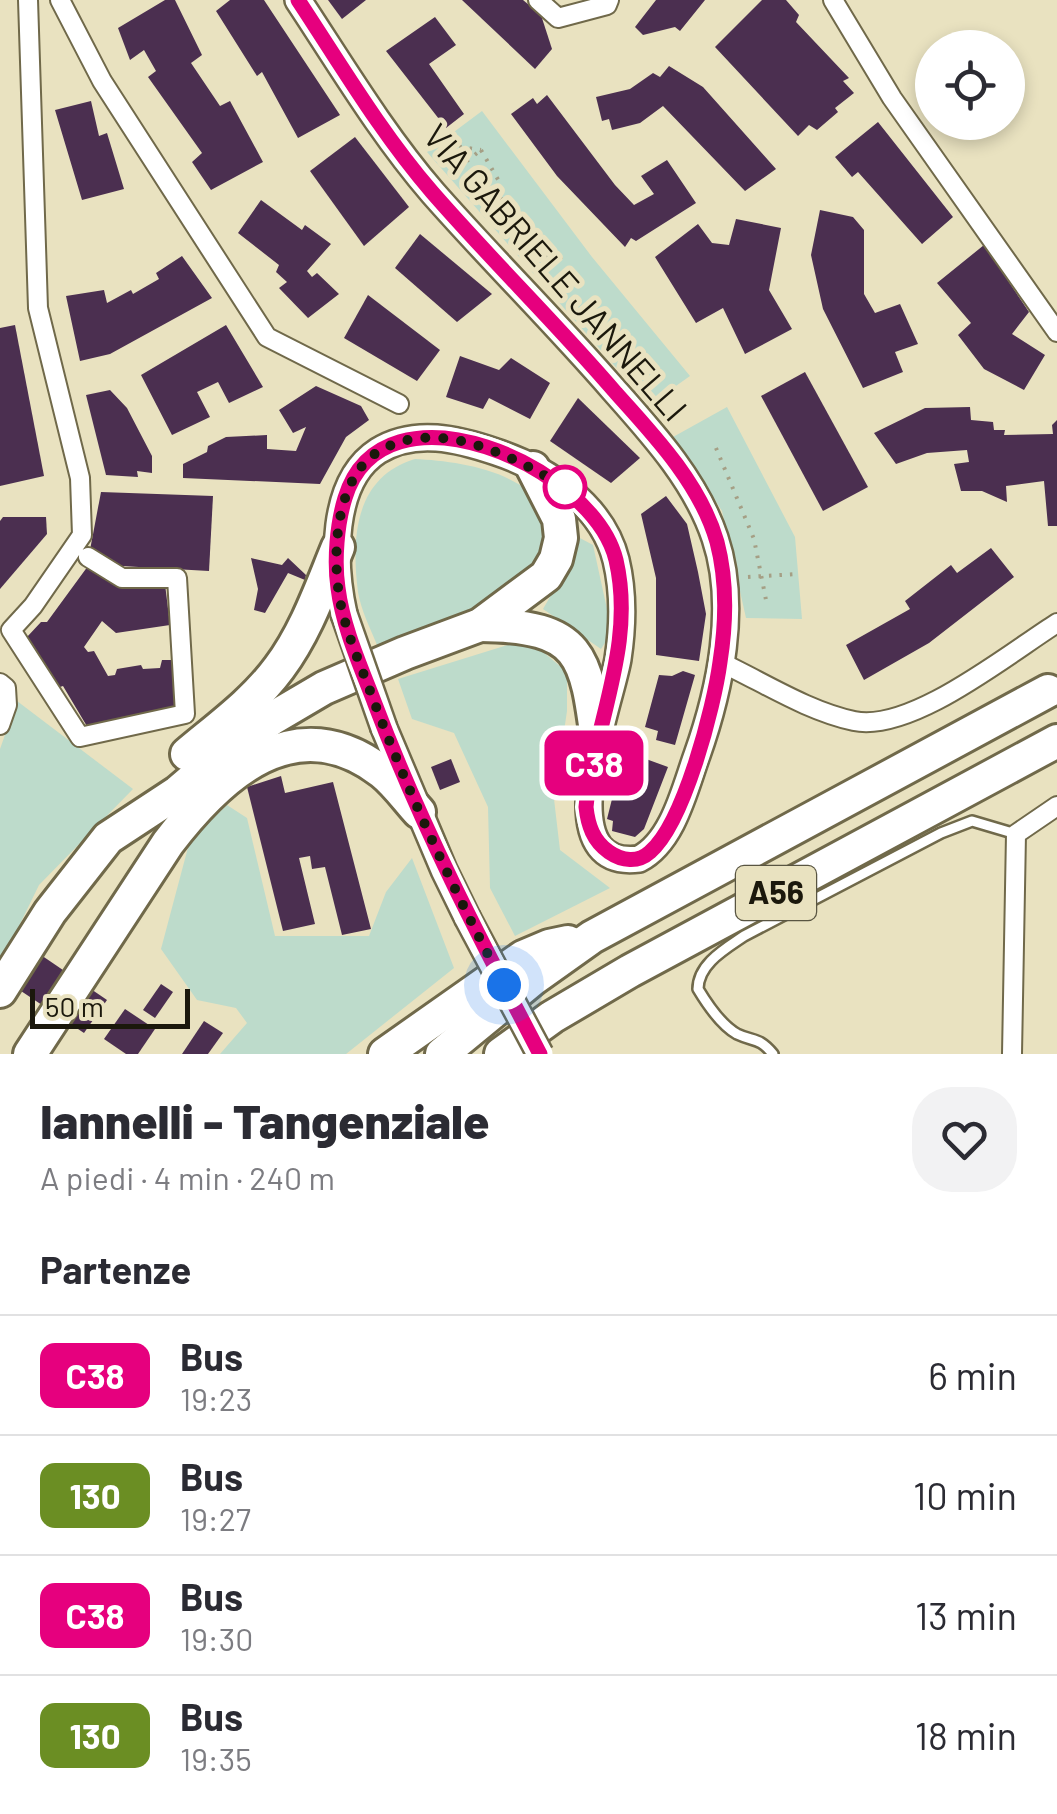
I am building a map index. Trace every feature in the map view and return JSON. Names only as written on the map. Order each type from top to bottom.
[{"type":"highway","points":[[108,838],[178,792],[234,744],[324,688],[405,652],[480,625],[530,590],[546,576],[556,559],[561,538],[559,519],[533,468]]},
{"type":"highway","points":[[0,991],[50,912],[108,838],[177,763],[243,707],[280,667],[298,639],[338,547]]},
{"type":"highway","points":[[480,625],[536,629],[569,647],[587,674],[598,747]]},
{"type":"highway","points":[[442,1054],[533,979],[592,937],[1048,691]]},
{"type":"highway","name":"A56","points":[[501,1054],[552,1017],[630,971],[1057,741]]},
{"type":"highway","points":[[30,1054],[193,810],[250,760],[281,748],[312,745],[338,750],[383,773],[419,812]]},
{"type":"highway","points":[[120,914],[129,862],[178,792]]},
{"type":"highway","points":[[386,1054],[524,957],[548,946],[592,937]]},
{"type":"highway","points":[[539,1054],[630,971]]},
{"type":"main road","name":"VIA GABRIELE JANNELLI","points":[[298,0],[391,140],[430,190],[653,434],[705,511],[717,543],[724,608],[712,706],[683,794],[656,846],[639,858],[616,857],[602,848],[588,822],[588,789],[622,627],[615,558],[599,523],[565,487],[533,468],[498,452],[445,438],[420,437],[396,442],[376,453],[358,470],[345,498],[338,547],[338,587],[344,614],[419,812],[539,1054]]},
{"type":"street","points":[[28,0],[38,308],[80,478],[82,535],[34,606],[11,630],[80,738],[186,714],[177,578],[122,578],[88,556]]},
{"type":"street","points":[[60,0],[102,81],[267,337],[399,404]]},
{"type":"street","points":[[538,0],[558,18],[607,5],[609,0]]},
{"type":"street","points":[[834,0],[892,98],[1057,332]]},
{"type":"street","points":[[720,662],[818,710],[856,722],[886,722],[925,708],[1057,623]]},
{"type":"street","points":[[0,682],[6,688],[8,705],[0,725]]},
{"type":"street","points":[[1012,1054],[1016,834],[1057,806]]},
{"type":"lane","points":[[773,1054],[763,1042],[734,1033],[698,989],[702,971],[719,954],[744,936],[941,833],[972,821],[1016,834]]},
{"type":"path","points":[[428,142],[482,150]]},
{"type":"path","points":[[430,190],[482,150]]},
{"type":"path","points":[[482,150],[500,183],[502,203],[552,264],[564,255]]},
{"type":"path","points":[[716,448],[749,526],[764,576],[766,600]]},
{"type":"path","points":[[719,479],[728,473]]},
{"type":"path","points":[[743,578],[796,574]]},
{"type":"green space","points":[[482,111],[592,257],[690,376],[649,405],[427,152]]},
{"type":"green space","points":[[727,407],[795,537],[802,619],[746,618],[722,511],[673,437]]},
{"type":"green space","points":[[415,459],[490,471],[525,488],[547,516],[547,556],[481,606],[377,645],[358,592],[357,530],[369,494],[380,480]]},
{"type":"green space","points":[[578,537],[593,545],[612,632],[601,649],[543,609],[565,571]]},
{"type":"green space","points":[[517,642],[542,651],[567,672],[567,711],[554,799],[560,850],[610,888],[515,936],[490,888],[488,807],[454,733],[412,719],[398,679]]},
{"type":"green space","points":[[17,701],[133,789],[39,885],[0,965],[0,749]]},
{"type":"green space","points":[[227,805],[247,818],[275,936],[369,936],[386,892],[412,858],[454,968],[346,1054],[220,1054],[247,1023],[236,1008],[197,1000],[161,949],[190,840]]},
{"type":"building","points":[[165,0],[175,0],[202,55],[191,63],[220,106],[230,101],[263,162],[211,190],[192,162],[202,153],[148,77],[156,71],[144,50],[130,60],[118,28]]},
{"type":"building","points":[[230,0],[264,0],[340,115],[298,138],[262,72],[257,76],[216,11]]},
{"type":"building","points":[[328,0],[366,0],[342,19]]},
{"type":"building","points":[[462,0],[523,0],[541,15],[552,49],[535,69]]},
{"type":"building","points":[[656,0],[705,0],[680,31],[675,27],[643,35],[635,27]]},
{"type":"building","points":[[762,0],[786,0],[799,15],[796,22],[849,78],[843,81],[854,93],[817,130],[809,125],[798,136],[715,47]]},
{"type":"building","points":[[435,17],[456,45],[429,64],[464,114],[446,128],[386,51]]},
{"type":"building","points":[[669,66],[703,87],[776,169],[745,191],[663,106],[640,123],[612,130],[609,119],[602,121],[596,97],[630,89],[653,73],[660,77]]},
{"type":"building","points":[[547,95],[634,205],[654,194],[641,176],[667,160],[696,203],[636,241],[631,238],[625,247],[557,176],[511,114],[533,98],[537,104]]},
{"type":"building","points":[[91,101],[99,136],[107,133],[124,189],[82,200],[55,110]]},
{"type":"building","points":[[878,122],[953,217],[922,244],[858,172],[852,177],[835,157]]},
{"type":"building","points":[[355,137],[409,207],[364,246],[310,171]]},
{"type":"building","points":[[261,200],[302,230],[305,225],[331,244],[307,271],[312,277],[317,273],[339,294],[308,318],[279,288],[287,282],[276,272],[279,265],[238,233]]},
{"type":"building","points":[[820,210],[853,217],[864,230],[864,294],[875,313],[900,304],[918,344],[895,352],[903,372],[863,388],[823,309],[811,255]]},
{"type":"building","points":[[736,219],[781,228],[769,290],[792,329],[745,354],[723,308],[696,323],[655,257],[698,224],[712,243],[729,245]]},
{"type":"building","points":[[420,234],[492,294],[457,322],[395,268]]},
{"type":"building","points":[[984,245],[1029,312],[1012,334],[1045,355],[1024,390],[984,369],[958,335],[971,323],[937,283]]},
{"type":"building","points":[[182,256],[212,298],[110,354],[80,361],[66,296],[104,290],[107,303],[159,279],[156,273]]},
{"type":"building","points":[[368,295],[440,350],[417,381],[344,338]]},
{"type":"building","points":[[15,325],[44,476],[0,486],[0,328]]},
{"type":"building","points":[[226,325],[263,387],[229,403],[218,382],[197,392],[210,417],[172,435],[141,375]]},
{"type":"building","points":[[460,356],[499,370],[511,358],[550,383],[530,419],[489,398],[483,409],[446,397]]},
{"type":"building","points":[[805,372],[868,487],[823,511],[761,396]]},
{"type":"building","points":[[316,386],[361,406],[369,420],[346,437],[320,484],[183,478],[183,464],[226,437],[267,435],[267,449],[296,451],[306,427],[293,433],[279,410]]},
{"type":"building","points":[[110,390],[127,408],[152,456],[152,473],[137,471],[138,477],[106,475],[86,395]]},
{"type":"building","points":[[578,398],[640,458],[611,483],[550,441]]},
{"type":"building","points":[[970,407],[971,420],[993,422],[994,430],[1005,430],[1004,435],[1053,434],[1052,425],[1057,420],[1057,526],[1048,526],[1044,481],[1006,486],[1007,502],[982,491],[961,491],[954,464],[969,462],[967,450],[927,453],[896,464],[874,433],[925,408]]},
{"type":"building","points":[[101,492],[213,496],[209,571],[121,566],[90,550]]},
{"type":"building","points":[[666,496],[687,524],[698,572],[706,614],[699,661],[656,655],[656,578],[641,514]]},
{"type":"building","points":[[3,517],[46,517],[47,534],[0,589],[0,521]]},
{"type":"building","points":[[991,548],[1014,577],[929,643],[864,680],[846,645],[910,609],[905,601],[951,565],[957,573]]},
{"type":"building","points":[[251,558],[282,565],[288,558],[306,575],[305,580],[288,573],[265,613],[254,610],[258,589]]},
{"type":"building","points":[[88,566],[122,588],[165,584],[170,625],[116,633],[102,621],[84,647],[88,652],[94,651],[108,676],[115,675],[117,669],[141,665],[143,669],[160,668],[162,660],[173,660],[177,708],[88,728],[63,686],[54,689],[27,637],[41,622],[47,622]]},
{"type":"building","points":[[683,671],[695,675],[675,745],[656,740],[658,731],[645,727],[659,675],[672,676]]},
{"type":"building","points":[[624,751],[668,767],[644,829],[635,837],[612,831],[613,821],[607,819]]},
{"type":"building","points":[[451,759],[460,782],[440,790],[431,767]]},
{"type":"building","points":[[281,776],[285,793],[333,782],[371,929],[342,935],[325,867],[312,869],[310,856],[299,858],[315,924],[283,931],[247,787]]},
{"type":"building","points":[[38,953],[107,1000],[84,1033],[15,987]]},
{"type":"building","points":[[161,984],[173,992],[155,1018],[143,1010]]},
{"type":"building","points":[[125,1009],[155,1029],[138,1054],[126,1054],[104,1039]]},
{"type":"building","points":[[204,1021],[223,1033],[208,1054],[182,1054]]},
{"type":"bus line","name":"C38","points":[[298,0],[391,140],[430,190],[653,434],[705,511],[717,543],[724,608],[712,706],[669,826],[648,854],[628,860],[602,848],[593,836],[586,807],[622,627],[615,558],[599,523],[565,487],[533,468],[498,452],[445,438],[420,437],[396,442],[376,453],[358,470],[345,498],[338,547],[338,587],[354,646],[444,870],[540,1054]]},
{"type":"route","points":[[504,985],[444,870],[354,646],[338,587],[340,525],[345,498],[358,470],[376,453],[396,442],[420,437],[445,438],[498,452],[565,487]]}]
